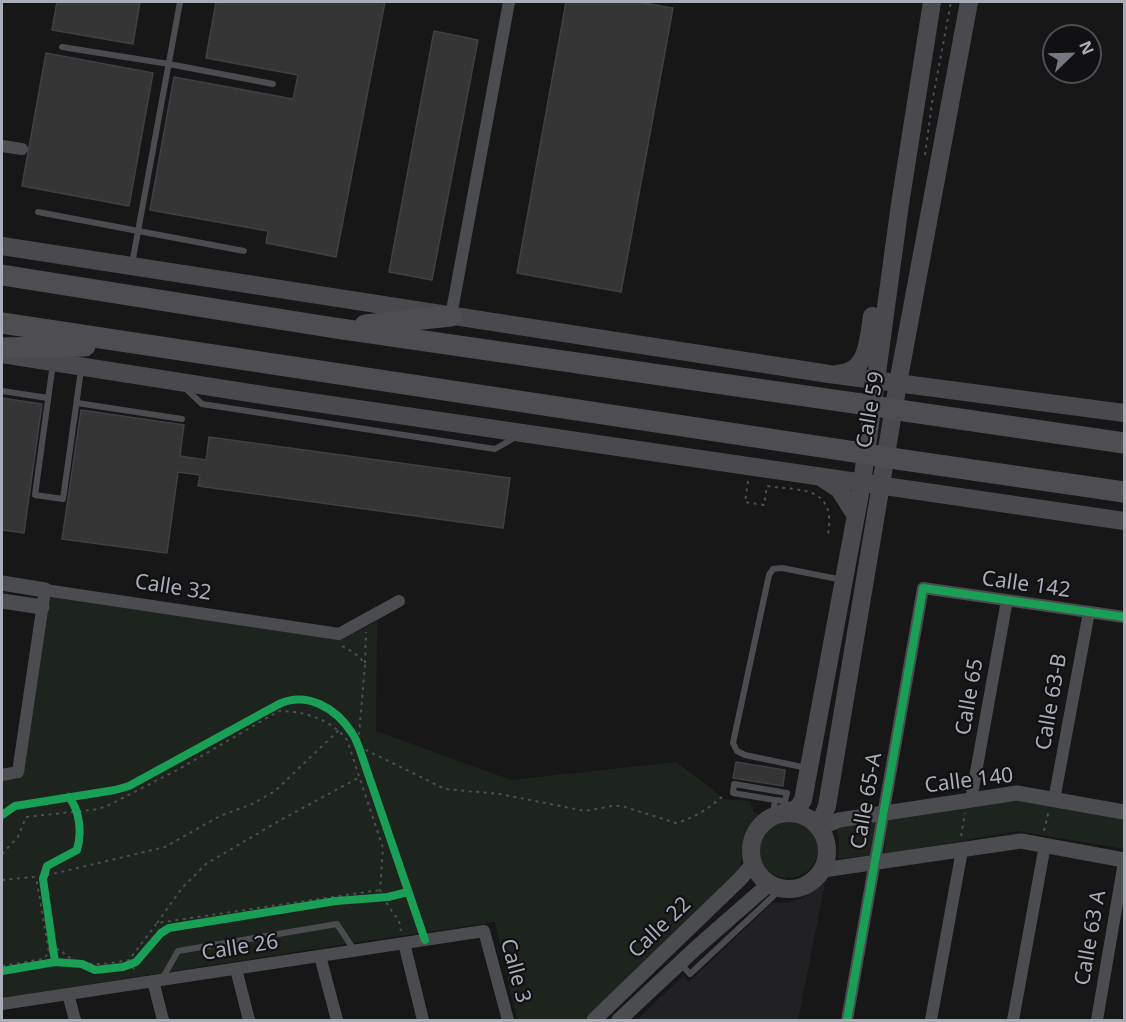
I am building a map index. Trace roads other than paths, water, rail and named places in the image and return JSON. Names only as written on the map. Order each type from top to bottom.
[{"type":"highway","points":[[7,275],[335,328],[1125,442]]},
{"type":"highway","points":[[335,328],[451,316]]},
{"type":"highway","points":[[2,323],[1125,492]]},
{"type":"highway","points":[[2,348],[153,346]]},
{"type":"main road","name":"Calle 59","points":[[778,809],[796,809],[804,800],[862,483],[900,204],[932,2]]},
{"type":"main road","name":"Calle 59","points":[[820,827],[827,806],[898,383],[969,2]]},
{"type":"main road","points":[[829,374],[845,374],[855,369],[865,356],[881,272],[900,204]]},
{"type":"main road","points":[[2,246],[829,374],[1125,414]]},
{"type":"main road","points":[[2,354],[1125,521]]},
{"type":"main road","points":[[818,476],[839,489],[856,516]]},
{"type":"main road","points":[[778,809],[809,817],[820,827],[826,838],[828,849],[823,870],[815,879],[805,886],[793,889],[775,886],[759,875],[750,852],[752,841],[756,830],[778,809]]},
{"type":"street","points":[[451,316],[509,2]]},
{"type":"street","points":[[2,146],[21,149]]},
{"type":"street","name":"Calle 32","points":[[2,583],[336,634],[399,601]]},
{"type":"street","name":"Calle 142","points":[[923,588],[1125,617]]},
{"type":"street","name":"Calle 65-A","points":[[847,1020],[923,588]]},
{"type":"street","points":[[2,775],[18,772],[45,590]]},
{"type":"street","name":"Calle 65","points":[[969,803],[1007,600]]},
{"type":"street","points":[[2,601],[42,607]]},
{"type":"street","name":"Calle 63-B","points":[[1052,803],[1089,612]]},
{"type":"street","name":"Calle 140","points":[[820,827],[839,820],[969,803],[1017,793],[1052,803],[1125,812]]},
{"type":"street","points":[[823,870],[960,846],[1021,841],[1044,841],[1125,861]]},
{"type":"street","points":[[1012,1020],[1044,841]]},
{"type":"street","points":[[931,1020],[960,846]]},
{"type":"street","name":"Calle 63 A","points":[[1097,1020],[1125,861]]},
{"type":"street","name":"Calle 22","points":[[594,1020],[753,864]]},
{"type":"street","name":"Calle 22","points":[[619,1020],[680,963],[775,886]]},
{"type":"street","name":"Calle 26","points":[[2,1004],[484,931]]},
{"type":"street","name":"Calle 3","points":[[484,931],[508,1020]]},
{"type":"street","points":[[405,943],[423,1020]]},
{"type":"street","points":[[320,956],[337,1020]]},
{"type":"street","points":[[236,969],[249,1020]]},
{"type":"street","points":[[157,981],[163,1020]]},
{"type":"street","points":[[68,994],[75,1020]]},
{"type":"lane","points":[[131,266],[180,2]]},
{"type":"lane","points":[[62,47],[273,84]]},
{"type":"lane","points":[[38,212],[244,251]]},
{"type":"lane","points":[[53,362],[34,495],[63,499],[82,367]]},
{"type":"lane","points":[[2,391],[48,398]]},
{"type":"lane","points":[[77,402],[182,419]]},
{"type":"lane","points":[[809,769],[745,755],[737,751],[733,743],[769,574],[774,569],[782,568],[844,580]]},
{"type":"lane","points":[[735,784],[787,792],[785,801],[778,809],[733,793],[735,784]]},
{"type":"lane","points":[[157,981],[178,951],[337,924],[354,951]]}]
